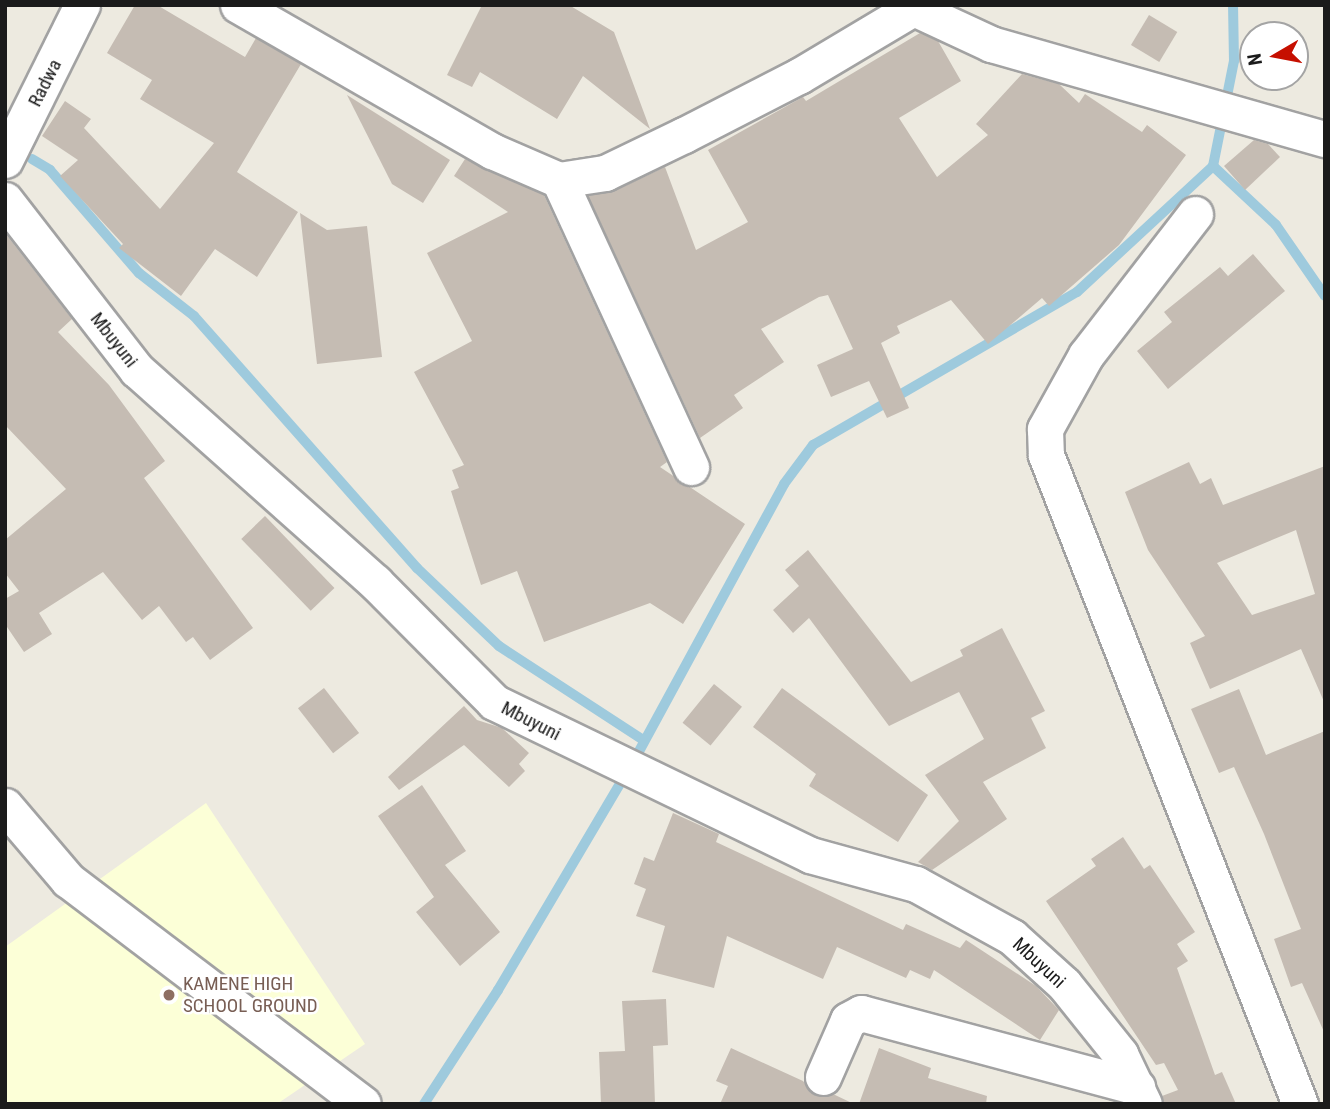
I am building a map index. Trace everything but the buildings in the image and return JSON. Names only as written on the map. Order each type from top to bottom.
[{"type":"street","name":"Radwa","points":[[5,160],[82,5]]},
{"type":"street","points":[[238,5],[492,151],[559,180],[605,173],[684,135],[799,76],[910,7],[991,44],[1325,139]]},
{"type":"street","points":[[559,180],[691,467]]},
{"type":"street","name":"Mbuyuni","points":[[5,200],[137,370],[376,582],[494,702],[810,855],[915,884],[1012,937],[1064,984],[1121,1054],[1141,1096]]},
{"type":"street","points":[[1195,215],[1086,355],[1045,429],[1046,455],[1300,1104]]},
{"type":"street","points":[[5,806],[68,880],[363,1104]]},
{"type":"street","points":[[823,1077],[848,1020],[861,1013],[1141,1096]]},
{"type":"shaded area","name":"KAMENE HIGH SCHOOL GROUND","points":[[206,803],[365,1044],[277,1104],[5,1104],[5,947]]},
{"type":"waterway","points":[[424,1104],[498,990],[637,755],[784,484],[813,445],[1077,292],[1213,166],[1234,61],[1233,5]]},
{"type":"waterway","points":[[32,159],[50,170],[139,273],[194,316],[417,568],[499,646],[643,740]]},
{"type":"waterway","points":[[1213,166],[1276,225],[1325,296]]},
{"type":"place","name":"KAMENE HIGH SCHOOL GROUND","points":[[169,995]]}]
